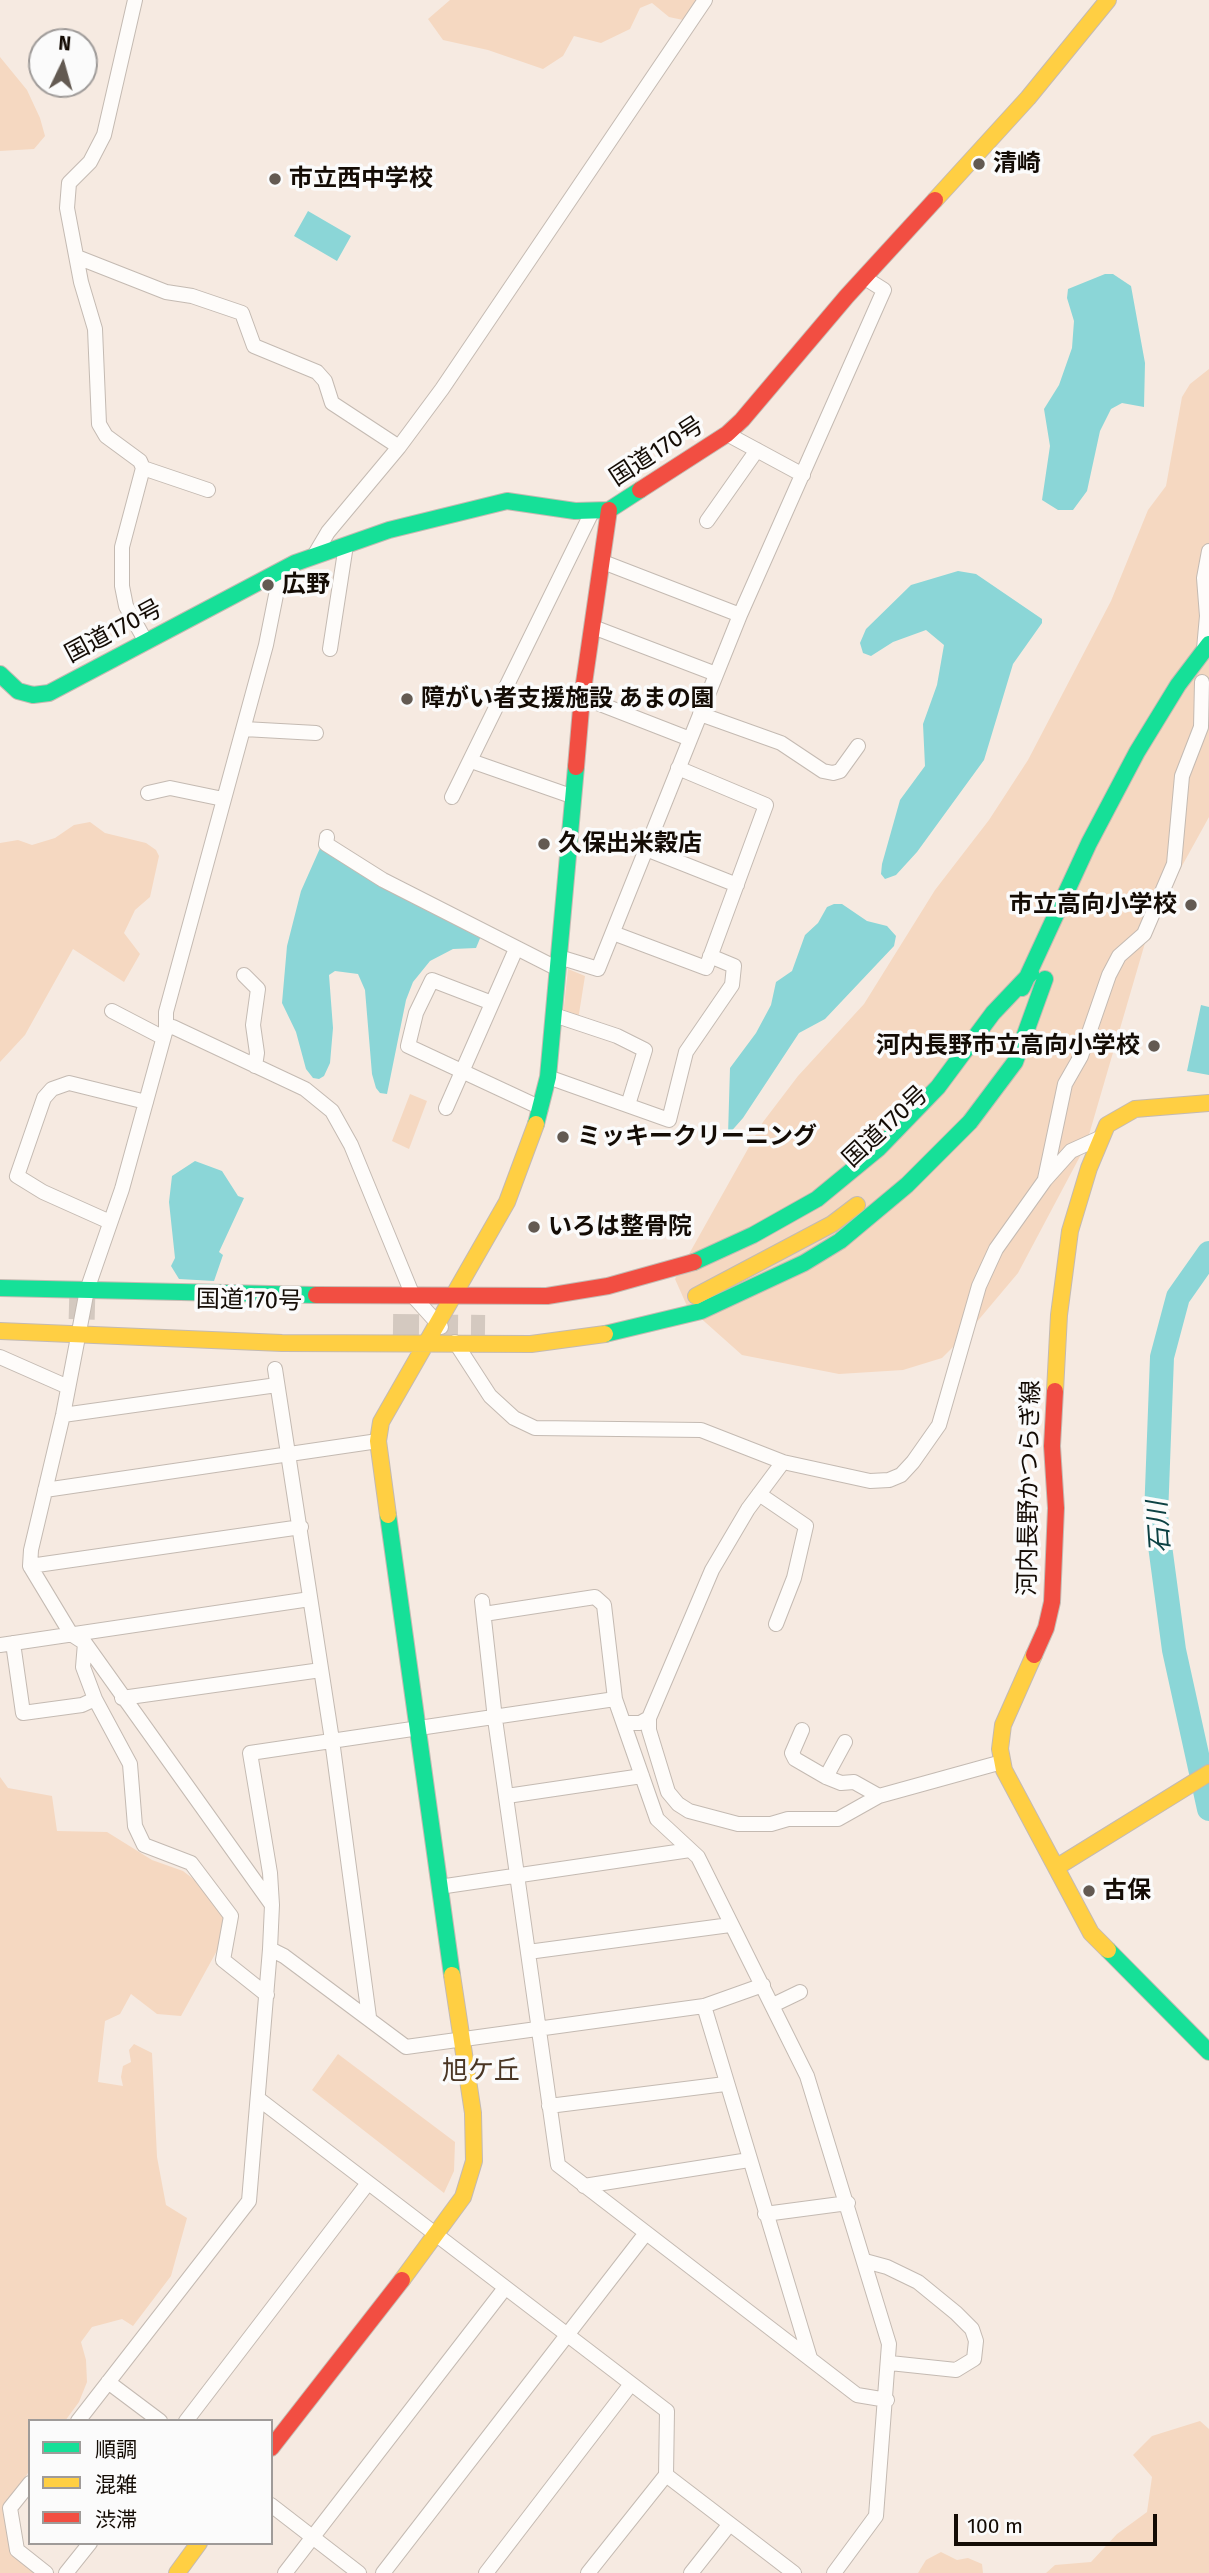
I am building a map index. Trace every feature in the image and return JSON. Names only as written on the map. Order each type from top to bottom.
[{"type":"main road","name":"国道170号","points":[[0,674],[18,691],[33,695],[49,693],[281,570],[314,555],[400,527],[506,501],[601,511],[727,434],[1028,98],[1108,0]]},
{"type":"main road","points":[[273,2445],[437,2235],[463,2197],[474,2161],[474,2113],[416,1727],[378,1441],[381,1422],[391,1401],[507,1202],[527,1156],[541,1108],[548,1077],[582,697],[603,562],[601,511]]},
{"type":"main road","name":"国道170号","points":[[482,1312],[546,1312],[612,1302],[688,1281],[759,1247],[824,1211],[888,1161],[942,1108],[1046,969],[1089,843],[1137,752],[1207,647]]},
{"type":"main road","name":"国道170号","points":[[538,1326],[619,1315],[698,1295],[832,1224],[899,1173],[960,1111],[1002,1053],[1151,759],[1205,677]]},
{"type":"main road","points":[[0,1288],[547,1296],[608,1286],[685,1266],[764,1229],[817,1199],[879,1148],[938,1087],[993,1013],[1046,969]]},
{"type":"main road","points":[[0,1320],[282,1343],[425,1341],[531,1344],[617,1332],[720,1303],[804,1263],[840,1241],[907,1185],[970,1122],[1015,1062],[1046,969]]},
{"type":"main road","name":"河内長野かつらぎ線","points":[[1209,1103],[1199,1107],[1135,1109],[1107,1125],[1089,1168],[1070,1231],[1059,1315],[1052,1446],[1056,1508],[1052,1602],[1046,1628],[1003,1725],[1000,1748],[1002,1762],[1091,1933],[1209,2052]]},
{"type":"main road","name":"国道170号","points":[[226,1324],[106,1314],[367,1312]]},
{"type":"main road","points":[[0,1331],[73,1326]]},
{"type":"main road","points":[[485,1328],[512,1327]]},
{"type":"main road","points":[[1057,1867],[1209,1773]]},
{"type":"main road","points":[[177,2573],[198,2545]]},
{"type":"street","points":[[135,0],[103,135],[90,162],[69,183],[67,208],[97,345],[99,424],[106,436],[139,461],[143,468],[208,490]]},
{"type":"street","points":[[314,555],[337,520],[399,447],[535,253],[705,0]]},
{"type":"street","points":[[77,257],[166,292],[192,296],[242,313],[254,346],[317,372],[325,381],[332,403],[399,447]]},
{"type":"street","points":[[327,837],[326,844],[383,880],[516,949],[559,963],[598,969],[740,615],[884,290],[865,278]]},
{"type":"street","points":[[727,434],[803,475]]},
{"type":"street","points":[[707,521],[757,450]]},
{"type":"street","points":[[143,468],[122,547],[121,586],[126,606],[146,642]]},
{"type":"street","points":[[452,797],[601,511]]},
{"type":"street","points":[[330,649],[346,545]]},
{"type":"street","points":[[1207,647],[1204,578],[1209,551]]},
{"type":"street","points":[[603,562],[740,615]]},
{"type":"street","points":[[272,1905],[85,1643],[71,1634],[30,1566],[63,1415],[73,1326],[110,1222],[146,1102],[164,1033],[166,1012],[186,947],[266,645],[281,570]]},
{"type":"street","points":[[593,627],[716,674]]},
{"type":"street","points":[[1045,1180],[1065,1084],[1081,1056],[1109,975],[1119,956],[1144,934],[1174,864],[1182,776],[1200,727],[1205,677]]},
{"type":"street","points":[[582,697],[690,739]]},
{"type":"street","points":[[700,714],[781,743],[823,771],[840,771],[858,746]]},
{"type":"street","points":[[244,729],[316,733]]},
{"type":"street","points":[[471,761],[574,797]]},
{"type":"street","points":[[613,933],[706,968],[766,804],[678,768]]},
{"type":"street","points":[[148,793],[170,788],[223,800]]},
{"type":"street","points":[[646,849],[737,885]]},
{"type":"street","points":[[446,1108],[516,949]]},
{"type":"street","points":[[548,1077],[669,1120],[687,1052],[732,985],[734,966],[710,956]]},
{"type":"street","points":[[244,975],[255,983],[258,989],[253,1025],[257,1053],[255,1066]]},
{"type":"street","points":[[492,1003],[432,980],[416,1013],[408,1046],[541,1108]]},
{"type":"street","points":[[112,1011],[164,1033]]},
{"type":"street","points":[[554,1015],[617,1036],[645,1050],[628,1105]]},
{"type":"street","points":[[164,1033],[173,1027],[319,1099],[342,1125],[413,1296],[457,1344],[490,1396],[514,1418],[535,1428],[701,1430],[783,1462],[870,1481],[889,1480],[901,1475],[939,1425],[947,1407],[967,1325],[996,1249],[1045,1180],[1072,1151],[1102,1136]]},
{"type":"street","points":[[110,1222],[43,1192],[17,1175],[44,1098],[52,1089],[69,1083],[146,1102]]},
{"type":"street","points":[[0,1357],[68,1387]]},
{"type":"street","points":[[275,1369],[332,1740],[369,2017]]},
{"type":"street","points":[[63,1415],[277,1385]]},
{"type":"street","points":[[45,1490],[378,1441]]},
{"type":"street","points":[[783,1462],[759,1493],[712,1570],[649,1718],[649,1730],[668,1792],[689,1811],[738,1824],[771,1824],[788,1819],[822,1821],[838,1819],[879,1796],[1002,1762]]},
{"type":"street","points":[[759,1493],[806,1526],[794,1578],[776,1625]]},
{"type":"street","points":[[30,1566],[301,1527]]},
{"type":"street","points":[[834,2573],[876,2516],[887,2400],[890,2363],[889,2344],[807,2076],[698,1857],[657,1819],[615,1699],[604,1605],[595,1597],[483,1608],[495,1718],[558,2165],[857,2395],[887,2400]]},
{"type":"street","points":[[95,1699],[82,1705],[23,1713],[6,1644],[100,1627],[310,1599]]},
{"type":"street","points":[[85,1643],[83,1667],[95,1699],[130,1764],[135,1826],[144,1845],[191,1863],[231,1916],[223,1960],[267,1995]]},
{"type":"street","points":[[122,1698],[321,1670]]},
{"type":"street","points":[[80,2419],[248,2201],[260,2100],[272,1905],[270,1873],[250,1753],[615,1699]]},
{"type":"street","points":[[625,1723],[640,1723],[649,1718]]},
{"type":"street","points":[[802,1730],[792,1753],[795,1759],[826,1777],[841,1783],[854,1782],[879,1796]]},
{"type":"street","points":[[826,1777],[845,1742]]},
{"type":"street","points":[[508,1796],[642,1776]]},
{"type":"street","points":[[439,1887],[690,1850]]},
{"type":"street","points":[[528,1952],[730,1925]]},
{"type":"street","points":[[270,1950],[284,1956],[406,2047],[704,2006],[763,1985]]},
{"type":"street","points":[[773,2005],[800,1992]]},
{"type":"street","points":[[704,2006],[725,2084],[810,2358]]},
{"type":"street","points":[[549,2106],[725,2084]]},
{"type":"street","points":[[260,2100],[667,2411],[666,2475],[589,2573]]},
{"type":"street","points":[[584,2186],[748,2160]]},
{"type":"street","points":[[188,2419],[368,2183]]},
{"type":"street","points":[[765,2214],[848,2203]]},
{"type":"street","points":[[383,2573],[646,2233]]},
{"type":"street","points":[[865,2261],[887,2267],[918,2282],[972,2329],[976,2341],[974,2359],[956,2370],[890,2363]]},
{"type":"street","points":[[285,2573],[505,2287]]},
{"type":"street","points":[[108,2382],[157,2419]]},
{"type":"street","points":[[486,2573],[631,2384]]},
{"type":"street","points":[[666,2475],[794,2573]]},
{"type":"street","points":[[28,2486],[10,2508],[17,2550],[46,2573]]},
{"type":"street","points":[[273,2507],[359,2573]]},
{"type":"street","points":[[691,2573],[729,2525]]},
{"type":"street","points":[[66,2573],[88,2545]]},
{"type":"shaded area","points":[[450,0],[697,0],[683,20],[669,17],[652,3],[640,8],[630,29],[601,43],[574,36],[563,56],[543,69],[488,50],[443,40],[428,19]]},
{"type":"shaded area","points":[[0,57],[27,90],[45,136],[34,149],[0,151]]},
{"type":"shaded area","points":[[1209,369],[1209,817],[1172,884],[1145,943],[1086,1145],[1018,1273],[970,1330],[942,1358],[903,1370],[839,1374],[742,1355],[687,1306],[675,1279],[763,1122],[798,1076],[864,1004],[935,890],[989,820],[1028,760],[1111,601],[1148,510],[1166,486],[1182,397],[1190,384]]},
{"type":"shaded area","points":[[90,822],[105,833],[146,843],[156,850],[159,856],[150,897],[135,910],[124,933],[140,954],[124,982],[73,949],[25,1035],[0,1062],[0,843],[18,840],[32,845],[55,838],[74,825]]},
{"type":"shaded area","points":[[568,969],[585,976],[578,1020],[563,1015]]},
{"type":"shaded area","points":[[410,1094],[427,1101],[409,1149],[392,1141]]},
{"type":"shaded area","points":[[0,1777],[8,1788],[52,1796],[57,1831],[107,1832],[152,1860],[183,1871],[205,1888],[225,1915],[219,1947],[181,2016],[157,2014],[131,1994],[120,2014],[105,2021],[98,2082],[123,2086],[123,2066],[131,2062],[129,2050],[134,2044],[152,2053],[157,2157],[166,2205],[187,2218],[171,2276],[133,2326],[122,2319],[92,2327],[81,2342],[86,2360],[87,2382],[79,2402],[66,2419],[28,2419],[28,2473],[3,2509],[13,2554],[36,2573],[0,2573]]},
{"type":"shaded area","points":[[338,2054],[455,2142],[454,2171],[444,2193],[312,2090]]},
{"type":"shaded area","points":[[1200,2421],[1209,2429],[1209,2573],[1046,2573],[1055,2565],[1091,2562],[1117,2534],[1147,2512],[1152,2477],[1133,2455],[1152,2436]]},
{"type":"shaded area","points":[[941,2552],[957,2560],[968,2558],[982,2564],[983,2573],[918,2573],[926,2560]]},
{"type":"water","points":[[308,211],[351,236],[337,261],[294,236]]},
{"type":"water","points":[[1105,274],[1113,274],[1131,286],[1145,363],[1144,407],[1122,403],[1111,409],[1100,431],[1087,491],[1073,510],[1058,510],[1042,500],[1050,446],[1044,409],[1059,385],[1072,348],[1074,321],[1067,298],[1068,289]]},
{"type":"water","points":[[958,571],[976,574],[1042,619],[1042,623],[1013,664],[984,760],[917,852],[896,875],[885,879],[881,874],[882,864],[900,800],[925,766],[923,724],[937,685],[944,645],[926,630],[893,642],[871,656],[863,653],[860,643],[866,629],[911,585]]},
{"type":"water","points":[[321,846],[417,905],[481,936],[476,948],[453,949],[430,961],[413,982],[406,1000],[387,1094],[380,1093],[376,1088],[372,1074],[365,990],[358,974],[335,971],[329,975],[333,1028],[330,1063],[324,1076],[319,1079],[313,1078],[306,1069],[296,1032],[282,1003],[287,946],[301,891]]},
{"type":"water","points":[[842,904],[867,921],[887,926],[896,936],[894,946],[825,1019],[799,1033],[743,1118],[728,1135],[730,1068],[756,1033],[771,1005],[776,982],[792,971],[805,935],[818,923],[827,907]]},
{"type":"water","points":[[1201,1005],[1209,1007],[1209,1075],[1187,1071]]},
{"type":"water","points":[[195,1161],[222,1171],[238,1196],[244,1198],[219,1252],[223,1255],[214,1281],[179,1279],[171,1266],[175,1258],[169,1202],[172,1176]]},
{"type":"waterway","name":"石川","points":[[1209,1253],[1178,1297],[1162,1357],[1156,1516],[1174,1650],[1209,1809]]},
{"type":"tunnel","points":[[69,1306],[107,1307]]},
{"type":"tunnel","points":[[393,1327],[485,1328]]},
{"type":"traffic: fast","points":[[0,674],[18,691],[33,695],[49,693],[295,563],[389,530],[507,501],[575,511],[609,510],[640,490]]},
{"type":"traffic: fast","points":[[1022,988],[1089,843],[1137,752],[1178,685],[1209,644]]},
{"type":"traffic: fast","points":[[536,1124],[548,1077],[576,767]]},
{"type":"traffic: fast","points":[[694,1262],[753,1235],[817,1199],[879,1148],[938,1087],[993,1013],[1031,973]]},
{"type":"traffic: fast","points":[[605,1334],[701,1311],[804,1263],[840,1241],[907,1185],[970,1122],[1015,1062],[1045,979]]},
{"type":"traffic: fast","points":[[0,1288],[316,1295]]},
{"type":"traffic: fast","points":[[388,1515],[452,1975]]},
{"type":"traffic: fast","points":[[1108,1950],[1209,2052]]},
{"type":"traffic: slow","points":[[935,200],[1028,98],[1108,0]]},
{"type":"traffic: slow","points":[[1055,1391],[1059,1315],[1070,1231],[1089,1168],[1107,1125],[1135,1109],[1209,1103]]},
{"type":"traffic: slow","points":[[388,1515],[378,1441],[381,1422],[507,1202],[536,1124]]},
{"type":"traffic: slow","points":[[696,1296],[832,1224],[857,1205]]},
{"type":"traffic: slow","points":[[0,1331],[282,1343],[531,1344],[605,1334]]},
{"type":"traffic: slow","points":[[1034,1655],[1003,1725],[1000,1749],[1004,1770],[1091,1933],[1108,1950]]},
{"type":"traffic: slow","points":[[1057,1867],[1209,1773]]},
{"type":"traffic: slow","points":[[402,2280],[463,2197],[474,2161],[473,2113],[452,1975]]},
{"type":"traffic: slow","points":[[177,2573],[198,2545]]},
{"type":"traffic: jam","points":[[640,490],[727,434],[742,420],[847,296],[935,200]]},
{"type":"traffic: jam","points":[[576,767],[582,697],[609,510]]},
{"type":"traffic: jam","points":[[316,1295],[547,1296],[608,1286],[694,1262]]},
{"type":"traffic: jam","points":[[1034,1655],[1046,1628],[1052,1602],[1056,1508],[1052,1446],[1055,1391]]},
{"type":"traffic: jam","points":[[273,2445],[402,2280]]},
{"type":"place","name":"清崎","points":[[979,164]]},
{"type":"place","name":"市立西中学校","points":[[275,179]]},
{"type":"place","name":"広野","points":[[268,585]]},
{"type":"place","name":"障がい者支援施設 あまの園","points":[[407,699]]},
{"type":"place","name":"久保出米穀店","points":[[544,844]]},
{"type":"place","name":"市立高向小学校","points":[[1191,905]]},
{"type":"place","name":"河内長野市立高向小学校","points":[[1154,1046]]},
{"type":"place","name":"ミッキークリーニング","points":[[563,1137]]},
{"type":"place","name":"いろは整骨院","points":[[534,1227]]},
{"type":"place","name":"古保","points":[[1089,1891]]},
{"type":"district","name":"旭ケ丘","points":[[481,2072]]}]
